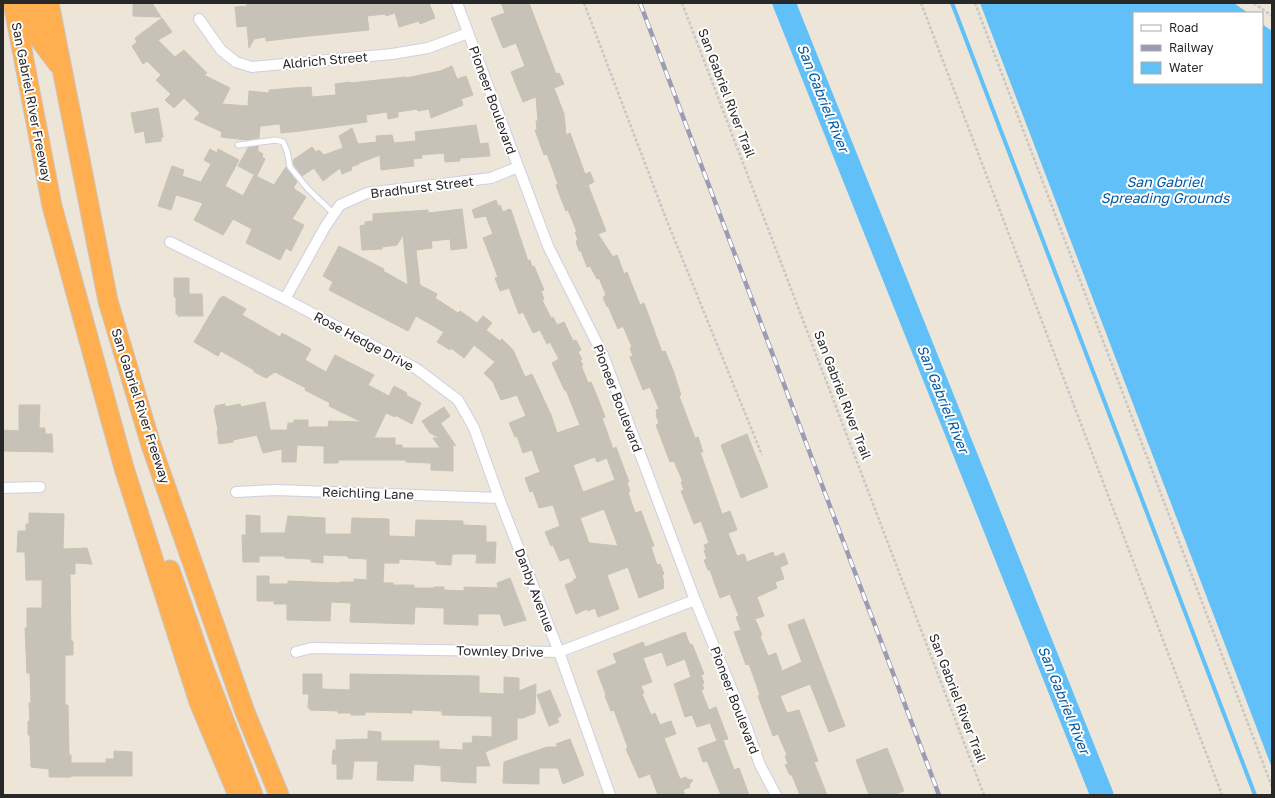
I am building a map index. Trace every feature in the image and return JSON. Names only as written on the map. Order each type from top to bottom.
[{"type":"highway","name":"San Gabriel River Freeway","points":[[13,3],[52,206],[124,468],[198,702],[247,767],[279,795]]},
{"type":"highway","points":[[31,3],[37,36],[60,66]]},
{"type":"highway","name":"San Gabriel River Freeway","points":[[49,3],[60,66],[108,302],[152,445],[245,712],[247,767],[238,795]]},
{"type":"highway","points":[[247,767],[253,795]]},
{"type":"highway","points":[[247,767],[262,795]]},
{"type":"street","name":"Pioneer Boulevard","points":[[457,3],[548,246],[603,355],[695,600],[743,717],[760,765],[776,795]]},
{"type":"street","name":"Aldrich Street","points":[[199,19],[221,50],[236,62],[252,67],[392,54],[428,48],[468,33]]},
{"type":"street","name":"Bradhurst Street","points":[[285,299],[325,227],[340,205],[367,193],[491,178],[518,167]]},
{"type":"street","name":"Rose Hedge Drive","points":[[170,242],[285,299],[417,369],[458,400],[474,428],[499,498]]},
{"type":"street","points":[[3,488],[40,487]]},
{"type":"street","name":"Reichling Lane","points":[[236,492],[276,490],[499,498]]},
{"type":"street","name":"Danby Avenue","points":[[499,498],[559,652],[610,795]]},
{"type":"street","name":"Townley Drive","points":[[296,652],[311,648],[559,652],[695,600]]},
{"type":"lane","points":[[238,145],[276,140],[283,142],[287,151],[290,166],[308,189],[334,214]]},
{"type":"path","points":[[584,3],[665,216],[762,455]]},
{"type":"path","name":"San Gabriel River Trail","points":[[682,3],[984,795]]},
{"type":"path","points":[[921,3],[1222,795]]},
{"type":"path","points":[[975,3],[1272,787]]},
{"type":"path","points":[[1254,3],[1272,16]]},
{"type":"water","name":"San Gabriel Spreading Grounds","points":[[980,3],[1234,3],[1247,12],[1133,12],[1133,84],[1263,84],[1263,25],[1272,31],[1272,768]]},
{"type":"building","points":[[133,3],[152,3],[161,17],[133,16]]},
{"type":"building","points":[[247,3],[429,3],[435,18],[420,24],[419,21],[399,27],[395,13],[386,16],[385,14],[367,16],[369,30],[266,41],[266,37],[254,39],[249,48],[247,26],[237,27],[235,7],[247,6]]},
{"type":"building","points":[[501,3],[529,3],[556,74],[559,73],[564,84],[554,88],[564,114],[566,135],[570,133],[585,174],[590,172],[594,182],[588,185],[606,231],[598,234],[613,257],[617,255],[624,274],[627,272],[640,305],[644,303],[662,352],[665,351],[681,395],[679,396],[695,438],[698,437],[703,452],[700,452],[722,514],[730,511],[737,530],[728,533],[737,556],[744,554],[747,562],[773,552],[775,557],[784,553],[788,564],[780,567],[784,579],[775,582],[777,588],[757,597],[764,616],[755,619],[762,635],[760,636],[768,656],[776,653],[782,671],[802,662],[788,625],[804,619],[845,726],[829,732],[810,684],[780,696],[787,713],[799,710],[818,761],[814,762],[827,795],[800,795],[792,775],[790,775],[785,765],[788,764],[785,756],[787,755],[778,734],[773,736],[758,696],[760,695],[749,664],[746,665],[734,632],[741,630],[736,617],[739,616],[730,594],[720,598],[710,570],[708,570],[704,560],[707,559],[704,545],[709,543],[701,521],[694,524],[681,491],[684,490],[681,482],[683,482],[674,461],[670,462],[656,425],[659,423],[656,410],[659,409],[650,387],[643,390],[630,357],[633,356],[630,348],[632,347],[623,326],[618,329],[603,297],[606,295],[599,278],[597,279],[590,266],[587,267],[581,251],[579,251],[576,241],[578,240],[575,232],[577,232],[568,210],[566,211],[556,185],[558,184],[547,154],[544,155],[535,130],[537,130],[536,121],[538,121],[536,97],[523,102],[511,72],[525,66],[516,43],[503,48],[491,18],[505,13]]},
{"type":"building","points":[[162,18],[172,32],[158,40],[175,57],[184,50],[207,73],[204,75],[230,88],[222,104],[248,106],[249,91],[269,93],[269,90],[311,87],[312,97],[336,95],[335,84],[406,78],[440,71],[452,66],[457,79],[466,76],[473,95],[461,99],[463,105],[431,118],[429,109],[418,111],[417,109],[398,112],[398,117],[388,119],[387,112],[366,115],[367,122],[300,131],[281,133],[280,124],[260,126],[259,138],[247,140],[221,137],[222,132],[194,119],[200,113],[184,98],[174,108],[165,100],[171,94],[156,80],[161,75],[147,61],[143,64],[132,46],[137,42],[135,38]]},
{"type":"building","points":[[158,108],[163,137],[161,138],[161,141],[146,143],[144,131],[135,133],[131,113]]},
{"type":"building","points":[[476,125],[480,144],[488,143],[490,156],[460,158],[460,161],[445,162],[444,153],[421,155],[422,158],[413,159],[414,166],[381,170],[380,155],[351,167],[352,170],[342,174],[340,168],[323,181],[314,168],[302,176],[294,165],[293,160],[312,147],[316,152],[319,150],[324,155],[343,148],[339,136],[352,128],[358,144],[377,142],[376,136],[392,135],[394,143],[416,141],[415,132]]},
{"type":"building","points":[[258,146],[258,151],[263,154],[262,157],[265,159],[257,176],[238,166],[248,148]]},
{"type":"building","points":[[210,149],[217,153],[218,149],[239,160],[225,186],[243,196],[254,175],[274,185],[286,167],[297,182],[293,188],[306,197],[292,219],[304,225],[291,251],[286,248],[280,260],[246,243],[252,229],[233,219],[223,235],[194,220],[203,203],[176,195],[171,210],[158,206],[172,166],[184,170],[182,176],[201,182],[211,164],[204,160]]},
{"type":"building","points":[[496,200],[498,206],[500,205],[503,212],[509,209],[511,210],[528,261],[530,260],[532,267],[534,266],[544,290],[541,291],[544,299],[542,300],[551,318],[553,317],[557,325],[564,322],[573,341],[576,340],[581,350],[578,352],[582,359],[580,360],[583,365],[581,365],[588,383],[591,382],[597,396],[605,417],[602,418],[613,449],[616,447],[629,482],[627,483],[630,491],[628,492],[635,513],[641,511],[654,546],[651,547],[657,565],[660,564],[664,574],[662,575],[664,588],[639,598],[628,567],[607,575],[619,609],[598,617],[595,608],[588,611],[587,609],[576,614],[565,585],[577,578],[569,558],[560,561],[545,532],[560,526],[553,505],[539,508],[533,491],[530,492],[525,478],[540,472],[532,450],[523,453],[517,436],[515,437],[509,423],[526,416],[517,395],[501,400],[493,382],[484,373],[495,362],[474,345],[464,358],[451,348],[450,350],[437,342],[444,332],[416,316],[408,331],[329,290],[333,282],[323,276],[339,246],[384,269],[383,271],[408,285],[403,235],[397,245],[382,247],[382,249],[362,250],[360,226],[365,225],[365,222],[373,221],[373,214],[428,210],[428,213],[462,209],[467,248],[451,250],[450,239],[431,241],[432,248],[416,250],[420,285],[437,294],[435,298],[458,313],[460,311],[477,323],[483,316],[492,323],[486,330],[500,341],[502,339],[513,350],[525,377],[532,374],[551,415],[557,433],[580,425],[566,390],[565,391],[552,363],[559,359],[550,342],[547,344],[540,330],[533,333],[523,312],[519,314],[509,288],[500,291],[495,278],[498,277],[483,238],[493,234],[486,216],[475,218],[472,210]],"holes":[[[595,457],[597,462],[607,458],[615,480],[583,492],[573,465]],[[604,509],[618,546],[589,543],[580,518]]]},
{"type":"building","points":[[174,278],[189,278],[189,294],[202,294],[203,316],[178,316],[178,314],[176,314]]},
{"type":"building","points":[[223,296],[246,309],[242,315],[280,337],[282,333],[311,349],[305,360],[326,372],[335,355],[374,375],[368,385],[389,396],[394,386],[407,393],[406,395],[421,403],[412,424],[395,415],[395,417],[386,413],[374,438],[395,438],[395,445],[402,445],[402,448],[440,448],[433,438],[440,438],[430,433],[422,421],[444,407],[450,416],[441,424],[456,446],[453,444],[453,471],[431,470],[431,463],[406,462],[406,460],[338,460],[338,463],[324,463],[324,446],[297,445],[296,462],[282,462],[282,449],[263,453],[257,435],[233,440],[233,442],[219,444],[214,409],[216,408],[215,406],[225,404],[225,407],[240,404],[241,407],[265,402],[270,430],[287,430],[288,423],[294,423],[294,420],[308,420],[308,427],[328,427],[329,421],[362,422],[329,406],[330,403],[305,390],[306,388],[275,372],[266,378],[221,351],[218,356],[194,342],[220,298]]},
{"type":"building","points":[[19,405],[40,405],[39,428],[45,428],[45,434],[52,434],[53,452],[3,451],[3,430],[19,431]]},
{"type":"building","points":[[747,434],[768,487],[741,498],[721,445]]},
{"type":"building","points":[[29,513],[64,514],[63,549],[87,548],[92,564],[75,563],[75,574],[70,574],[71,641],[73,641],[73,655],[65,655],[65,705],[68,705],[69,755],[71,755],[71,763],[106,763],[106,759],[114,759],[114,751],[132,752],[132,776],[49,777],[49,769],[31,767],[30,735],[28,735],[28,721],[30,721],[29,703],[31,703],[30,673],[27,673],[25,628],[27,628],[27,608],[42,608],[42,580],[26,580],[25,552],[17,552],[18,531],[26,531],[26,524],[29,524]]},
{"type":"building","points":[[246,515],[260,516],[260,533],[285,533],[288,516],[325,518],[325,534],[351,534],[352,518],[389,519],[389,536],[415,537],[416,520],[463,521],[463,525],[486,526],[486,542],[496,542],[495,563],[476,563],[477,555],[475,554],[452,554],[451,565],[436,564],[436,561],[399,559],[399,563],[384,563],[383,583],[393,583],[393,585],[414,585],[414,588],[444,587],[444,590],[464,591],[464,587],[498,588],[497,583],[510,578],[526,620],[504,626],[500,614],[478,614],[478,625],[444,624],[444,608],[415,607],[414,624],[350,622],[351,603],[331,602],[330,621],[287,620],[287,604],[274,604],[274,601],[257,601],[257,576],[269,576],[269,584],[288,584],[288,581],[340,583],[354,582],[354,579],[367,580],[367,559],[348,558],[348,556],[323,555],[323,563],[311,562],[311,559],[285,558],[285,556],[259,556],[259,562],[243,562],[242,535],[246,535]]},
{"type":"building","points":[[685,632],[690,645],[692,644],[704,674],[701,675],[704,683],[702,684],[704,689],[701,690],[709,710],[716,707],[728,739],[723,740],[734,770],[739,768],[749,795],[721,795],[707,761],[703,762],[698,748],[717,741],[710,723],[697,727],[692,715],[685,717],[674,684],[691,677],[685,659],[667,666],[662,652],[643,658],[652,682],[641,686],[644,693],[642,694],[651,715],[655,713],[660,725],[671,721],[676,734],[664,738],[680,779],[686,777],[687,779],[693,780],[689,785],[690,787],[683,790],[685,795],[658,795],[650,774],[639,778],[626,749],[628,748],[614,710],[611,711],[605,696],[606,695],[597,671],[617,663],[613,654],[643,642],[645,647]]},
{"type":"building","points":[[303,674],[322,674],[322,689],[350,690],[350,674],[479,676],[479,693],[504,694],[504,677],[519,678],[519,691],[536,684],[535,713],[523,718],[517,718],[517,739],[485,752],[490,766],[476,766],[476,783],[441,781],[441,766],[414,764],[413,781],[377,780],[378,761],[354,761],[352,779],[337,779],[337,764],[332,764],[333,750],[336,750],[336,740],[368,739],[368,731],[381,732],[381,741],[439,741],[439,749],[463,750],[463,743],[472,743],[473,736],[492,737],[492,716],[442,715],[442,711],[412,710],[412,713],[365,712],[365,715],[351,715],[351,713],[338,713],[338,711],[310,710],[310,708],[308,708],[309,694],[303,694]]},
{"type":"building","points":[[550,690],[561,716],[557,718],[559,722],[549,726],[537,695]]},
{"type":"building","points":[[570,739],[584,775],[563,784],[558,768],[539,768],[539,784],[503,783],[504,762],[547,747],[558,747],[556,744]]},
{"type":"building","points":[[887,748],[904,791],[894,795],[869,795],[856,760]]},
{"type":"waterway","name":"San Gabriel River","points":[[784,3],[1102,795]]},
{"type":"waterway","points":[[952,3],[1255,795]]},
{"type":"railway","points":[[640,3],[939,795]]}]
